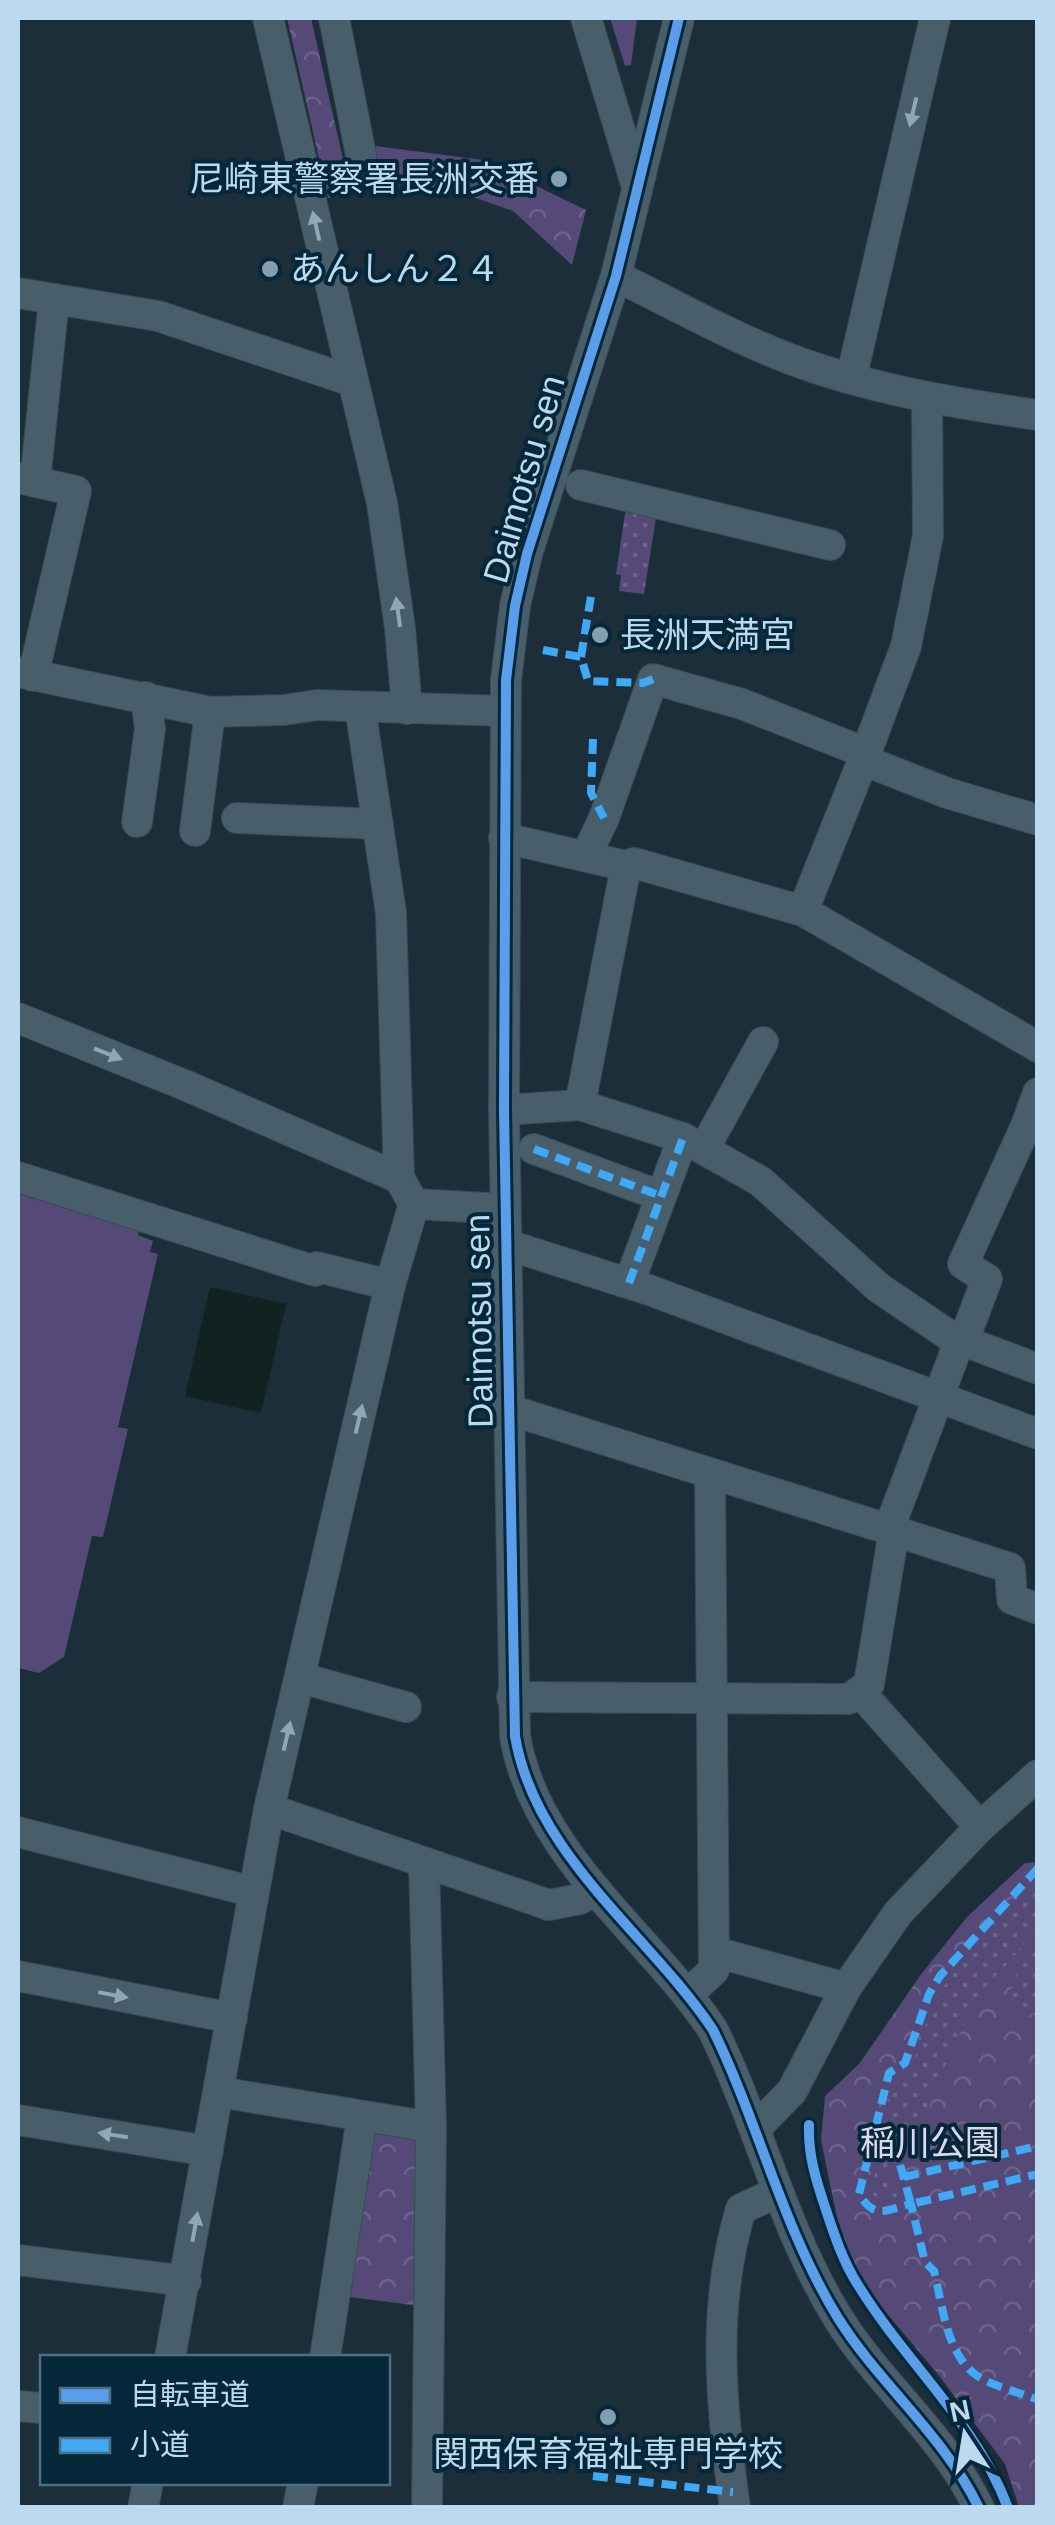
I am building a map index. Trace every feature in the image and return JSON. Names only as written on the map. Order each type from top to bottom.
[{"type":"street","points":[[268,18],[382,503],[407,709]]},
{"type":"street","points":[[334,18],[361,155]]},
{"type":"street","points":[[586,18],[637,188]]},
{"type":"street","name":"Daimotsu sen","points":[[679,18],[616,276],[527,554],[512,624],[506,711],[504,1110],[512,1697],[517,1749],[525,1780],[545,1820],[596,1890],[688,1993],[714,2030],[816,2281],[841,2322],[962,2472],[979,2508]]},
{"type":"street","points":[[851,379],[935,18]]},
{"type":"street","points":[[616,276],[737,336],[851,379],[927,398],[1038,415]]},
{"type":"street","points":[[18,294],[158,316],[352,381]]},
{"type":"street","points":[[54,299],[26,480],[76,491],[25,674],[210,712],[317,705],[506,711]]},
{"type":"street","points":[[803,910],[906,646],[928,536],[927,398]]},
{"type":"street","points":[[581,484],[830,545]]},
{"type":"street","points":[[586,856],[604,818],[653,679],[742,704],[947,793],[1038,820]]},
{"type":"street","points":[[137,822],[150,729],[146,697]]},
{"type":"street","points":[[173,2355],[269,1808],[390,1285],[406,1191],[391,913],[360,707]]},
{"type":"street","points":[[195,831],[210,712]]},
{"type":"street","points":[[236,818],[378,824]]},
{"type":"street","points":[[504,838],[626,866],[634,863],[803,910],[1038,1047]]},
{"type":"street","points":[[580,1106],[626,866]]},
{"type":"street","points":[[18,1018],[187,1086],[406,1191],[505,1210]]},
{"type":"street","points":[[629,1283],[661,1196],[763,1042]]},
{"type":"street","points":[[512,1697],[849,1699],[869,1684],[893,1518],[938,1395],[987,1279],[962,1264],[1032,1128],[1038,1093]]},
{"type":"street","points":[[504,1110],[580,1106],[694,1143],[760,1180],[879,1288],[960,1341],[1038,1369]]},
{"type":"street","points":[[534,1149],[661,1196]]},
{"type":"street","points":[[18,1177],[314,1270],[317,1266],[390,1285]]},
{"type":"street","points":[[505,1244],[629,1283],[1038,1434]]},
{"type":"street","points":[[508,1409],[1010,1568],[1012,1598],[1038,1609]]},
{"type":"street","points":[[688,1993],[714,1970],[715,1952],[710,1474]]},
{"type":"street","points":[[301,1678],[406,1707]]},
{"type":"street","points":[[860,1692],[980,1827]]},
{"type":"street","points":[[756,2128],[792,2091],[846,1988],[898,1913],[980,1827],[1038,1775]]},
{"type":"street","points":[[269,1808],[550,1905],[580,1899],[596,1890]]},
{"type":"street","points":[[18,1832],[254,1892]]},
{"type":"street","points":[[424,1863],[430,2127],[428,2508]]},
{"type":"street","points":[[715,1952],[846,1988]]},
{"type":"street","points":[[18,1976],[232,2018]]},
{"type":"street","points":[[219,2092],[430,2127]]},
{"type":"street","points":[[325,2355],[362,2117]]},
{"type":"street","points":[[18,2120],[208,2151]]},
{"type":"street","points":[[735,2508],[726,2440],[720,2308],[729,2248],[740,2209],[778,2192]]},
{"type":"street","points":[[18,2260],[186,2282]]},
{"type":"green space","points":[[287,18],[311,18],[348,181],[360,179],[375,146],[483,160],[586,210],[572,265],[513,211],[447,188],[388,184],[328,198]]},
{"type":"green space","points":[[610,18],[637,18],[631,65],[625,66]]},
{"type":"green space","points":[[626,507],[657,511],[644,594],[619,591],[621,575],[616,574]]},
{"type":"green space","points":[[18,1192],[139,1228],[138,1235],[153,1241],[150,1252],[158,1254],[118,1427],[128,1429],[103,1537],[92,1536],[64,1657],[39,1673],[18,1668]]},
{"type":"green space","name":"稲川公園","points":[[1037,1862],[1037,2507],[1019,2507],[1005,2464],[937,2373],[867,2290],[842,2242],[821,2140],[825,2096],[859,2064],[922,1973],[967,1917],[1025,1863]]},
{"type":"green space","points":[[1037,1877],[1037,1930],[975,1999],[934,2091],[922,2133],[886,2135],[892,2085],[912,2066],[935,1998],[967,1955]]},
{"type":"green space","points":[[1037,1948],[1037,2016],[1023,2011],[1011,1995],[1016,1976]]},
{"type":"green space","points":[[367,2127],[420,2134],[420,2306],[342,2296]]},
{"type":"green space","points":[[887,2149],[897,2197],[879,2199],[872,2194],[878,2152]]},
{"type":"shaded area","points":[[210,1287],[286,1304],[261,1413],[185,1396]]},
{"type":"marked path","points":[[581,657],[592,590]]},
{"type":"marked path","points":[[543,650],[581,657],[588,681],[643,683],[653,679]]},
{"type":"marked path","points":[[593,739],[591,793],[604,818]]},
{"type":"marked path","points":[[629,1283],[683,1138]]},
{"type":"marked path","points":[[534,1149],[661,1196]]},
{"type":"marked path","points":[[1038,1868],[940,1976],[929,1994],[905,2063],[889,2073],[859,2194],[876,2210],[911,2204],[925,2262],[934,2271],[947,2329],[959,2356],[985,2381],[1038,2400]]},
{"type":"marked path","points":[[871,2146],[894,2143],[911,2204],[1038,2174]]},
{"type":"marked path","points":[[904,2177],[1038,2146]]},
{"type":"marked path","points":[[593,2476],[733,2492]]},
{"type":"cycle path","points":[[679,18],[616,276],[527,554],[515,606],[506,680],[504,1110],[515,1736],[527,1779],[545,1819],[598,1892],[713,2030],[786,2213],[838,2318],[948,2457],[979,2508]]},
{"type":"cycle path","points":[[809,2125],[816,2177],[848,2267],[877,2313],[978,2448],[1008,2508]]},
{"type":"place","name":"尼崎東警察署長洲交番","points":[[559,179]]},
{"type":"place","name":"あんしん２４","points":[[270,269]]},
{"type":"place","name":"長洲天満宮","points":[[600,635]]},
{"type":"place","name":"関西保育福祉専門学校","points":[[608,2417]]}]
